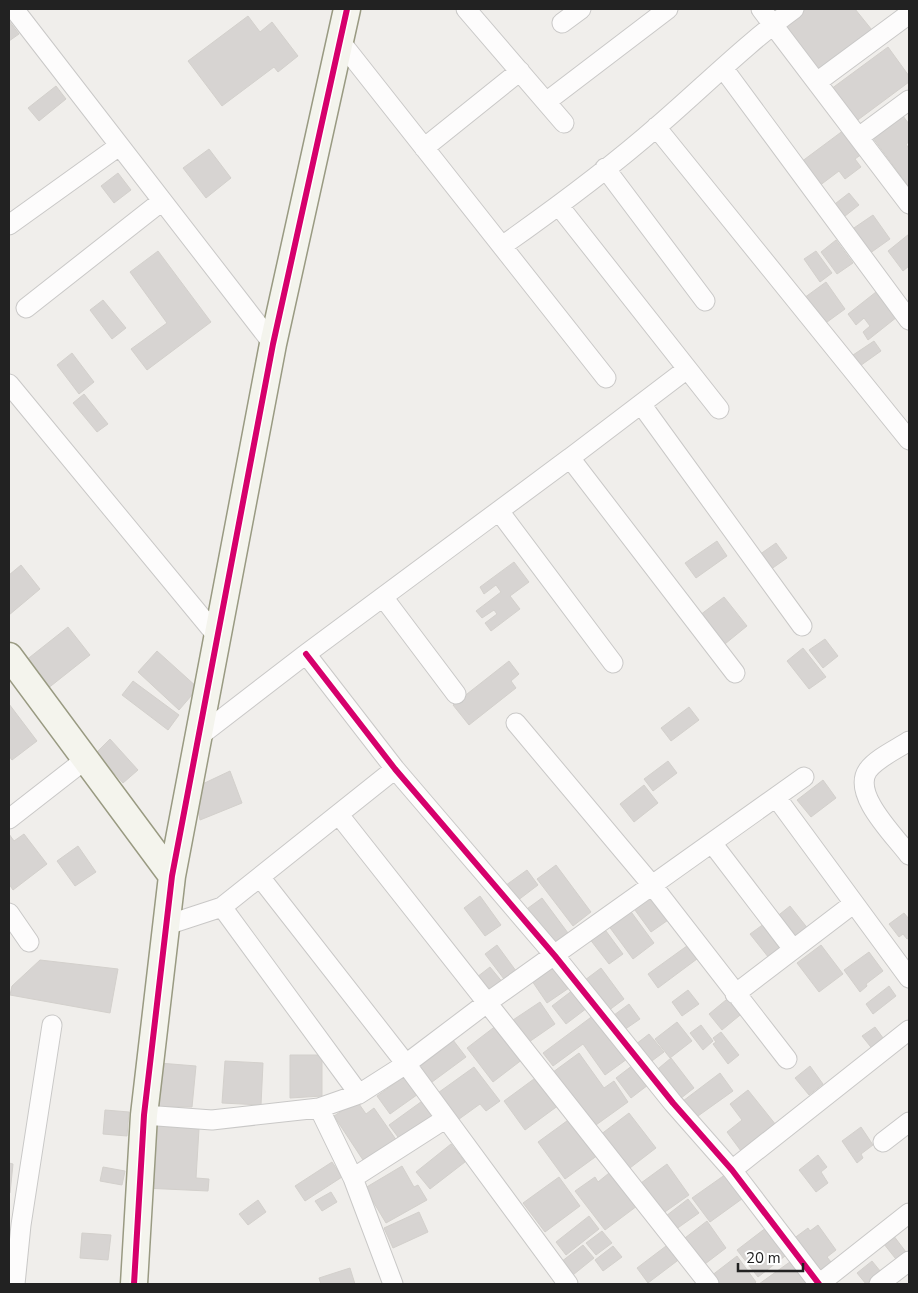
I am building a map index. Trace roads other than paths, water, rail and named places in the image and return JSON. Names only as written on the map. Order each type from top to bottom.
[{"type":"street","points":[[14,9],[273,344]]},
{"type":"street","points":[[134,1284],[144,1115],[172,876],[273,344],[347,9]]},
{"type":"street","points":[[466,9],[564,123]]},
{"type":"street","points":[[562,23],[581,9]]},
{"type":"street","points":[[546,102],[668,9]]},
{"type":"street","points":[[760,9],[909,204]]},
{"type":"street","points":[[502,246],[559,206],[656,128],[772,25],[794,9]]},
{"type":"street","points":[[817,82],[909,14]]},
{"type":"street","points":[[340,41],[606,378]]},
{"type":"street","points":[[723,68],[909,320]]},
{"type":"street","points":[[424,148],[520,71]]},
{"type":"street","points":[[859,137],[909,100]]},
{"type":"street","points":[[656,128],[909,440]]},
{"type":"street","points":[[9,225],[119,146]]},
{"type":"street","points":[[605,168],[705,300]]},
{"type":"street","points":[[26,308],[162,201]]},
{"type":"street","points":[[559,206],[719,409]]},
{"type":"street","points":[[197,738],[687,368]]},
{"type":"street","points":[[9,384],[217,636]]},
{"type":"street","points":[[641,404],[802,626]]},
{"type":"street","points":[[570,458],[735,673]]},
{"type":"street","points":[[499,511],[613,663]]},
{"type":"street","points":[[383,597],[456,694]]},
{"type":"street","points":[[306,654],[395,770],[555,956],[673,1103],[732,1170],[819,1284],[909,1213]]},
{"type":"street","points":[[9,656],[172,876]]},
{"type":"street","points":[[516,723],[652,885],[787,1059]]},
{"type":"street","points":[[909,741],[869,768],[865,776],[863,788],[873,808],[909,855]]},
{"type":"street","points":[[9,819],[86,759]]},
{"type":"street","points":[[167,925],[222,908],[395,770]]},
{"type":"street","points":[[144,1115],[212,1120],[319,1108],[358,1094],[406,1064],[488,1002],[804,777]]},
{"type":"street","points":[[776,797],[909,978]]},
{"type":"street","points":[[339,815],[488,1002],[564,1103],[709,1284]]},
{"type":"street","points":[[712,843],[793,949]]},
{"type":"street","points":[[260,878],[406,1064],[568,1284]]},
{"type":"street","points":[[736,994],[853,904]]},
{"type":"street","points":[[222,908],[358,1094]]},
{"type":"street","points":[[9,914],[30,942]]},
{"type":"street","points":[[15,1284],[15,1224],[52,1026]]},
{"type":"street","points":[[732,1170],[909,1030]]},
{"type":"street","points":[[319,1108],[353,1178],[394,1284]]},
{"type":"street","points":[[353,1178],[445,1118]]},
{"type":"street","points":[[883,1142],[909,1122]]},
{"type":"street","points":[[879,1284],[909,1261]]}]
